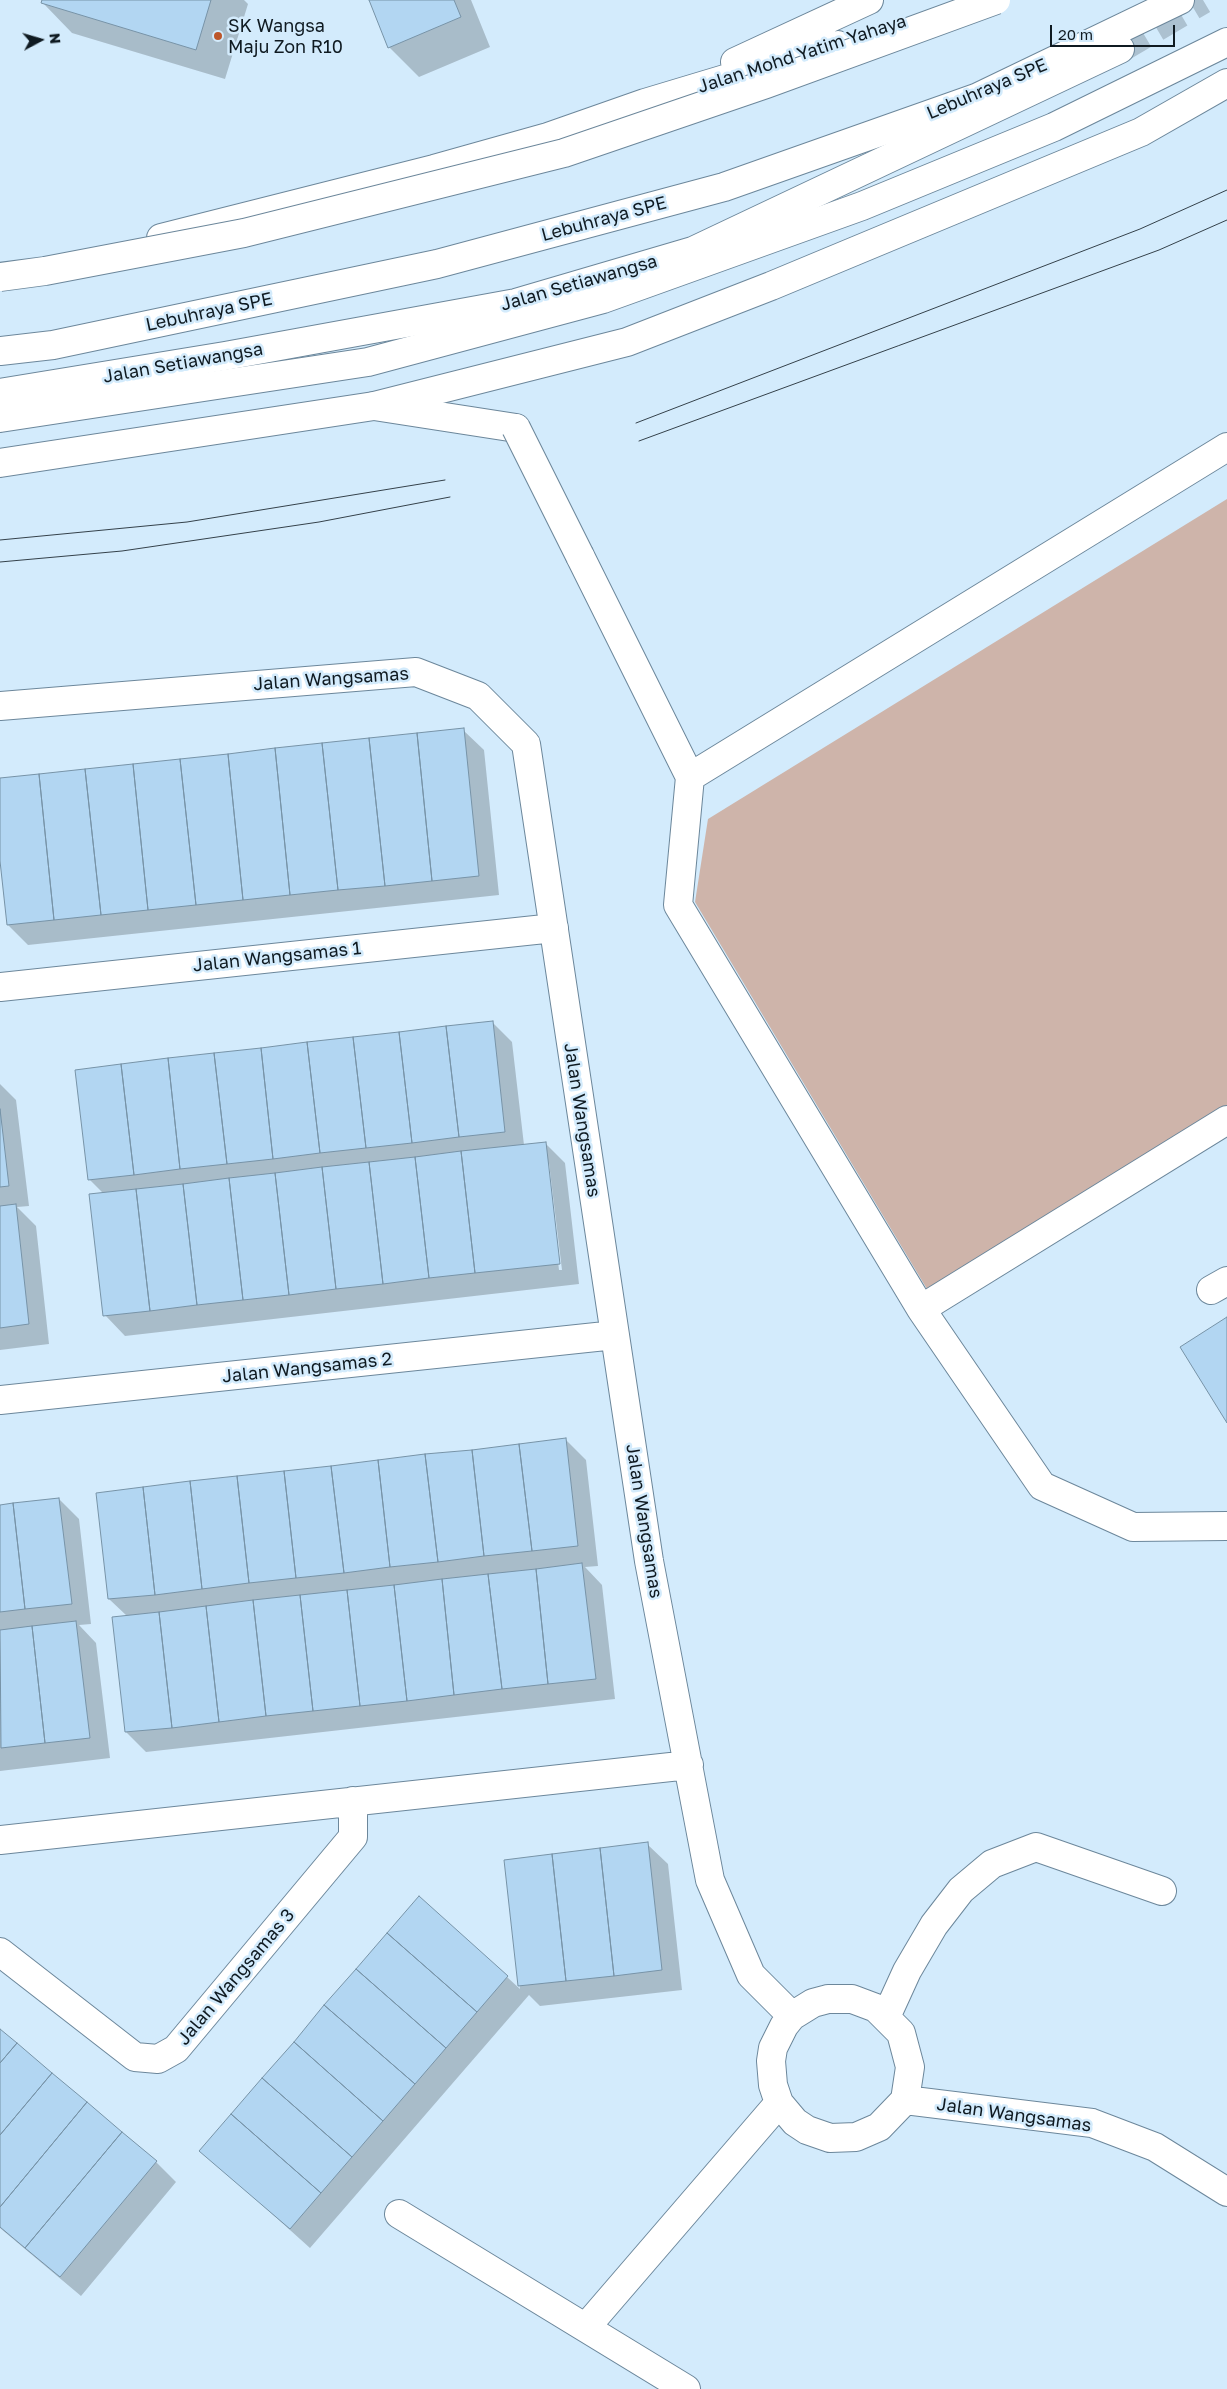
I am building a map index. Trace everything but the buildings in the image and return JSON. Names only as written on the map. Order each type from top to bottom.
[{"type":"main road","points":[[0,282],[213,224],[443,166],[548,137],[645,103],[869,0]]},
{"type":"main road","name":"Jalan Mohd Yatim Yahaya","points":[[645,103],[877,34],[957,0]]},
{"type":"main road","points":[[0,277],[45,271],[244,233],[564,153],[766,84],[996,0]]},
{"type":"main road","name":"Lebuhraya SPE","points":[[0,351],[53,345],[437,264],[724,187],[976,98],[1180,0]]},
{"type":"main road","points":[[0,418],[368,362],[603,299],[871,202],[1054,127],[1227,42]]},
{"type":"main road","name":"Jalan Setiawangsa","points":[[0,393],[225,356],[516,303],[693,250],[1120,49]]},
{"type":"main road","points":[[0,463],[374,406],[627,342],[771,286],[1141,132],[1227,83]]},
{"type":"main road","points":[[374,406],[516,428],[690,777],[678,905],[921,1310],[1042,1486],[1133,1527],[1227,1526]]},
{"type":"main road","points":[[690,777],[1227,447]]},
{"type":"main road","name":"Jalan Wangsamas","points":[[0,706],[416,672],[478,696],[526,744],[649,1561],[710,1880],[751,1975],[792,2016]]},
{"type":"main road","name":"Jalan Wangsamas 1","points":[[0,987],[554,928]]},
{"type":"main road","points":[[921,1310],[1227,1120]]},
{"type":"main road","name":"Jalan Wangsamas 2","points":[[0,1400],[614,1335]]},
{"type":"main road","points":[[0,1840],[689,1765]]},
{"type":"main road","name":"Jalan Wangsamas 3","points":[[0,1952],[136,2058],[158,2058],[176,2049],[353,1837],[353,1801]]},
{"type":"main road","points":[[886,2017],[907,1972],[934,1925],[961,1890],[992,1864],[1036,1847],[1162,1891]]},
{"type":"main road","points":[[828,1999],[852,1999],[876,2008],[901,2033],[910,2068],[905,2100],[879,2127],[856,2137],[830,2138],[807,2130],[795,2122],[779,2103],[773,2085],[771,2060],[774,2048],[792,2016],[812,2003],[828,1999]]},
{"type":"main road","name":"Jalan Wangsamas","points":[[905,2100],[1092,2123],[1155,2147],[1227,2192]]},
{"type":"main road","points":[[587,2326],[779,2103]]},
{"type":"main road","points":[[399,2214],[587,2326],[686,2389]]},
{"type":"shaded area","points":[[1227,499],[1227,1105],[927,1289],[695,902],[708,819]]},
{"type":"tunnel","points":[[1120,49],[1203,0]]},
{"type":"tram line","points":[[636,423],[1140,229],[1227,190]]},
{"type":"tram line","points":[[639,441],[1159,250],[1227,220]]},
{"type":"tram line","points":[[0,540],[187,522],[445,480]]},
{"type":"tram line","points":[[0,562],[122,551],[319,522],[450,497]]},
{"type":"place","name":"SK Wangsa Maju Zon R10","points":[[218,36]]}]
